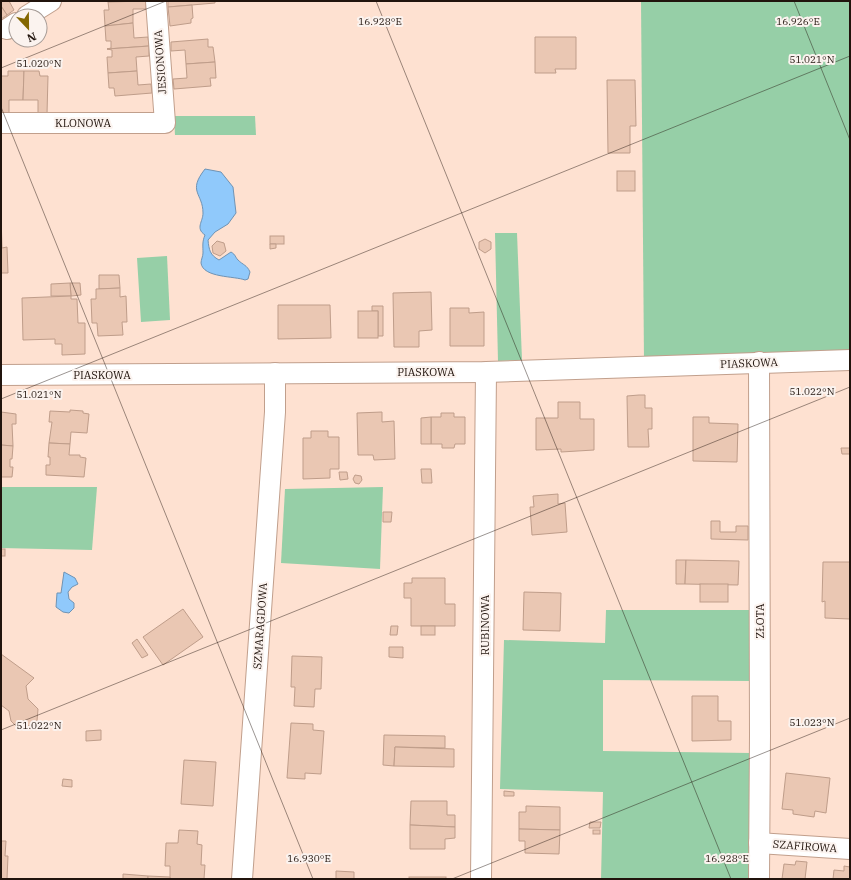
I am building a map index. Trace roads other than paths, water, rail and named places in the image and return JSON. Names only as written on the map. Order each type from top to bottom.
[{"type":"street","points":[[40,8],[51,1]]},
{"type":"street","name":"JESIONOWA","points":[[156,1],[165,123]]},
{"type":"street","name":"KLONOWA","points":[[1,123],[165,123]]},
{"type":"street","name":"PIASKOWA","points":[[1,375],[486,372],[850,360]]},
{"type":"street","name":"ZŁOTA","points":[[759,362],[759,879]]},
{"type":"street","name":"RUBINOWA","points":[[481,879],[486,372]]},
{"type":"street","name":"SZMARAGDOWA","points":[[242,879],[275,412],[275,373]]},
{"type":"street","name":"SZAFIROWA","points":[[759,843],[850,849]]},
{"type":"water","points":[[205,169],[221,172],[233,187],[236,213],[228,224],[215,232],[208,240],[210,252],[219,260],[231,252],[233,253],[249,270],[250,272],[248,279],[245,280],[213,274],[203,268],[201,263],[205,235],[200,230],[203,213],[201,201],[196,188],[197,183]]},
{"type":"water","points":[[64,572],[75,578],[78,584],[72,587],[68,592],[69,599],[74,603],[74,608],[69,613],[63,612],[56,607],[57,593],[61,593]]}]
